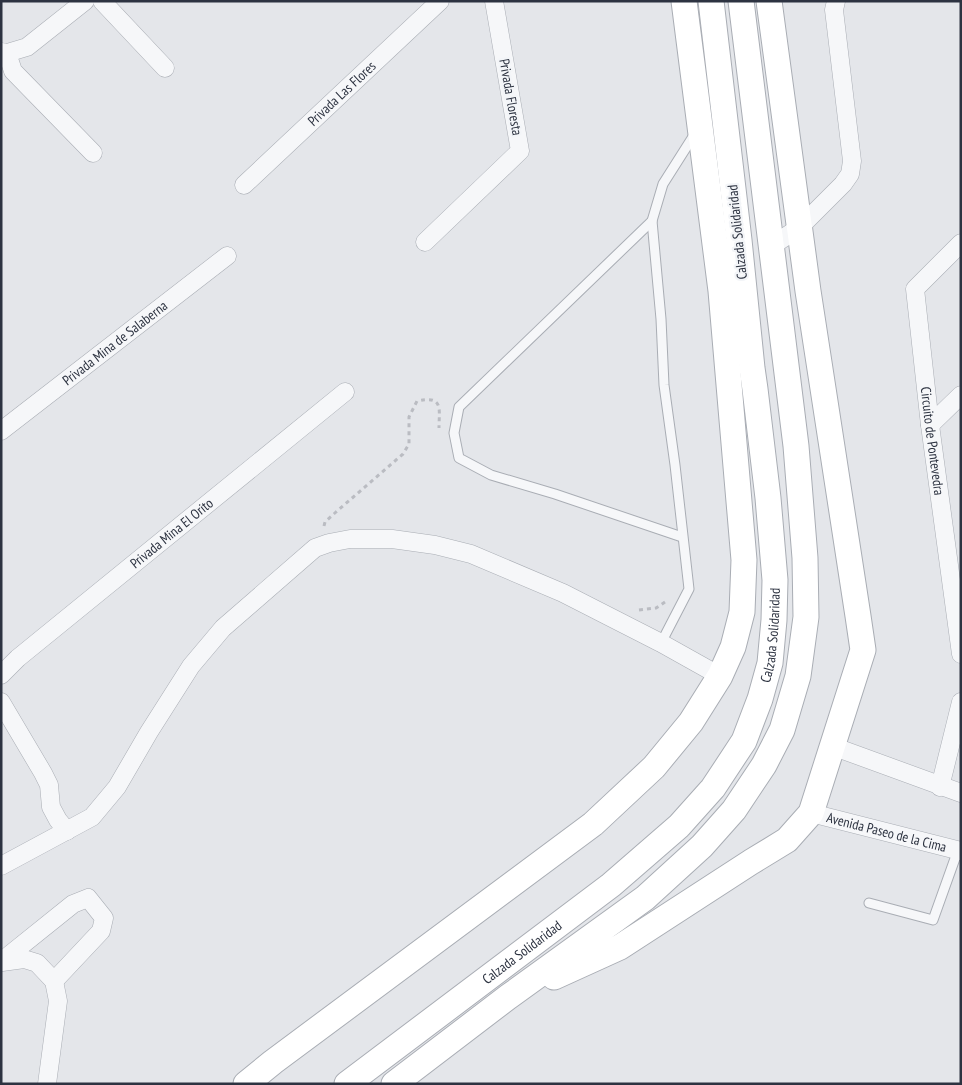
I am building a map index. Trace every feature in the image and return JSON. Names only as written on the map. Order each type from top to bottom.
[{"type":"main road","name":"Calzada Solidaridad","points":[[684,1],[721,291]]},
{"type":"main road","name":"Calzada Solidaridad","points":[[347,1084],[611,886],[679,826],[713,788],[744,741],[760,699],[770,663],[775,580],[767,489],[711,1]]},
{"type":"main road","name":"Calzada Solidaridad","points":[[394,1084],[508,997],[645,898],[702,846],[734,810],[764,765],[782,730],[798,676],[806,617],[805,558],[796,446],[741,1]]},
{"type":"main road","points":[[508,997],[620,947],[787,840],[811,813],[862,650],[812,316],[769,1]]},
{"type":"main road","points":[[721,291],[752,368]]},
{"type":"main road","points":[[246,1084],[593,824],[654,767],[691,722],[720,676],[733,647],[742,612],[744,560],[721,291]]},
{"type":"main road","points":[[777,293],[812,316]]},
{"type":"street","points":[[85,1],[27,47],[4,52],[13,71],[93,153]]},
{"type":"street","points":[[102,1],[165,68]]},
{"type":"street","name":"Privada Las Flores","points":[[244,185],[440,1]]},
{"type":"street","name":"Privada Floresta","points":[[425,242],[520,151],[494,1]]},
{"type":"street","points":[[770,247],[800,227],[843,184],[850,174],[852,160],[834,10],[836,1]]},
{"type":"street","name":"Circuito de Pontevedra","points":[[961,243],[916,289],[930,425],[955,571],[961,654]]},
{"type":"street","name":"Privada Mina de Salaberna","points":[[1,431],[227,256]]},
{"type":"street","name":"Privada Mina El Orito","points":[[1,675],[18,658],[345,392]]},
{"type":"street","points":[[930,425],[961,395]]},
{"type":"street","points":[[1,866],[92,817],[117,788],[149,732],[191,666],[223,628],[315,548],[329,543],[350,539],[392,539],[435,545],[471,554],[563,593],[661,643],[720,676]]},
{"type":"street","points":[[1,702],[49,785],[51,807],[58,820],[67,830]]},
{"type":"street","points":[[940,787],[961,702]]},
{"type":"street","points":[[832,746],[961,794]]},
{"type":"street","name":"Avenida Paseo de la Cima","points":[[811,813],[960,847]]},
{"type":"street","points":[[2,962],[73,904],[88,898],[104,918],[101,931],[54,981]]},
{"type":"street","points":[[2,962],[24,959],[31,961],[37,964],[54,981],[58,1001],[47,1084]]},
{"type":"lane","points":[[661,643],[689,589],[664,385],[661,319],[652,221],[664,184],[700,126]]},
{"type":"lane","points":[[652,221],[459,407],[454,433],[458,458],[491,475],[555,494],[682,537]]},
{"type":"lane","points":[[869,903],[934,920],[960,847]]},
{"type":"path","points":[[329,543],[324,530],[325,522],[403,454],[409,444],[409,417],[417,401],[427,399],[436,402],[441,409],[439,416],[440,437]]},
{"type":"path","points":[[631,608],[640,610],[656,608],[670,599]]}]
